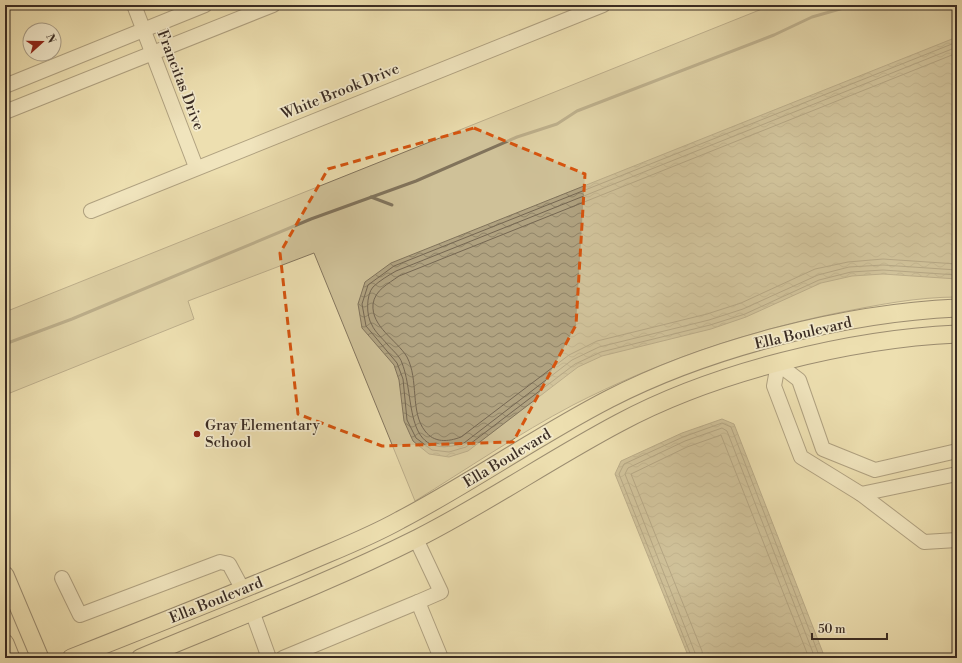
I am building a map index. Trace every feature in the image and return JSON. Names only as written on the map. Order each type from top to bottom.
[{"type":"main road","name":"Ella Boulevard","points":[[71,658],[243,590],[353,543],[403,519],[463,485],[564,424],[644,382],[705,358],[819,327],[903,313],[957,308]]},
{"type":"main road","name":"Ella Boulevard","points":[[140,658],[339,575],[416,539],[476,507],[576,446],[654,405],[705,385],[778,364],[865,345],[907,338],[957,334]]},
{"type":"main road","points":[[772,339],[778,364]]},
{"type":"main road","points":[[403,519],[416,539]]},
{"type":"main road","points":[[5,575],[40,658]]},
{"type":"main road","points":[[243,590],[252,611]]},
{"type":"main road","points":[[5,643],[11,658]]},
{"type":"street","name":"Francitas Drive","points":[[134,5],[196,167]]},
{"type":"street","points":[[5,86],[205,5]]},
{"type":"street","points":[[5,112],[273,5]]},
{"type":"street","name":"White Brook Drive","points":[[91,211],[196,167],[603,5]]},
{"type":"street","points":[[957,451],[875,470],[823,449],[799,380],[778,364],[774,386],[801,457],[861,494],[924,542],[957,540]]},
{"type":"street","points":[[861,494],[957,474]]},
{"type":"street","points":[[283,658],[441,592],[416,539]]},
{"type":"street","points":[[62,578],[80,615],[220,562],[229,564],[243,590]]},
{"type":"street","points":[[418,602],[441,658]]},
{"type":"street","points":[[252,611],[269,658]]},
{"type":"highlighted area","points":[[474,128],[585,174],[576,325],[513,442],[382,446],[298,414],[280,253],[328,169]]},
{"type":"shaded area","points":[[772,5],[957,5],[957,297],[927,298],[897,302],[803,321],[735,339],[669,362],[605,389],[573,405],[513,440],[415,501],[314,253],[188,301],[194,319],[5,395],[5,312]]},
{"type":"water","points":[[957,37],[957,279],[883,274],[852,276],[821,283],[746,317],[711,329],[602,356],[578,367],[468,451],[449,457],[429,454],[413,441],[404,421],[399,380],[394,365],[362,328],[358,304],[365,282],[391,263]]},
{"type":"water","points":[[722,419],[734,424],[825,658],[689,658],[615,474],[621,461],[682,433]]},
{"type":"waterway","points":[[5,344],[72,319],[311,219],[416,181],[517,137],[557,124],[577,111],[774,35],[812,17],[854,5]]},
{"type":"waterway","points":[[371,197],[392,205]]},
{"type":"place","name":"Gray Elementary School","points":[[197,434]]}]
